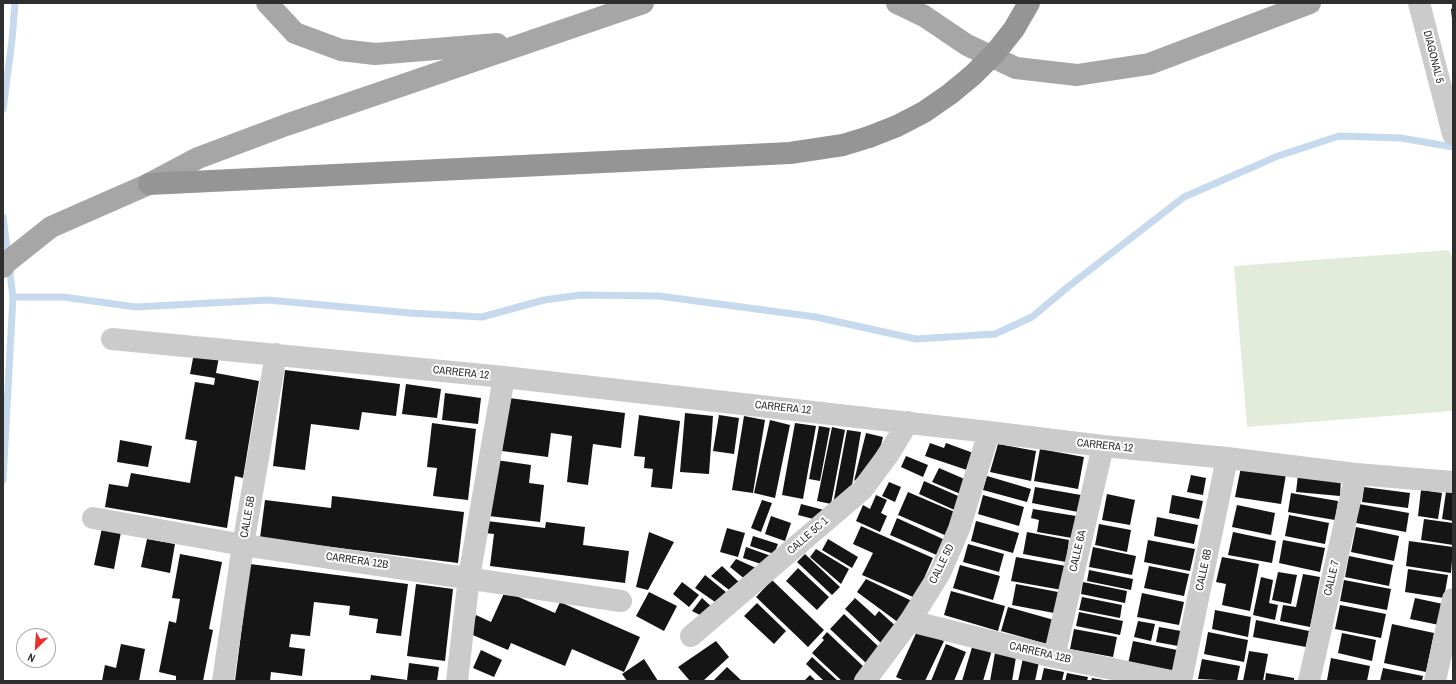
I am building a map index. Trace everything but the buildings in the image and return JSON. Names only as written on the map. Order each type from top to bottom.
[{"type":"highway","points":[[149,184],[790,153],[843,145],[897,126],[924,112],[950,94],[973,75],[1009,35],[1029,3]]},
{"type":"main road","points":[[267,3],[295,32],[341,50],[375,54],[529,42]]},
{"type":"main road","points":[[3,268],[7,262],[51,227],[149,184],[198,158],[286,125],[643,3]]},
{"type":"main road","points":[[897,3],[922,10],[966,45],[1016,68],[1077,75],[1149,64],[1310,3]]},
{"type":"street","name":"DIAGONAL 5","points":[[1419,3],[1453,134]]},
{"type":"street","name":"CARRERA 12","points":[[112,339],[504,377],[908,422],[1103,446],[1227,458],[1356,474],[1453,482]]},
{"type":"street","name":"CALLE 5B","points":[[223,681],[243,545],[276,354]]},
{"type":"street","points":[[457,681],[469,577],[504,377]]},
{"type":"street","name":"CALLE 5C 1","points":[[692,636],[862,490],[888,455],[908,422]]},
{"type":"street","name":"CALLE 5D","points":[[865,681],[910,621],[940,573],[959,529],[989,432]]},
{"type":"street","name":"CALLE 6A","points":[[1054,657],[1103,446]]},
{"type":"street","name":"CALLE 6B","points":[[1181,681],[1227,458]]},
{"type":"street","name":"CALLE 7","points":[[1309,681],[1356,474]]},
{"type":"street","name":"CARRERA 12B","points":[[93,518],[243,545],[469,577],[621,601]]},
{"type":"street","points":[[1434,681],[1451,613]]},
{"type":"street","name":"CARRERA 12B","points":[[910,621],[1054,657],[1171,681]]},
{"type":"green space","points":[[1449,250],[1453,260],[1453,411],[1247,427],[1234,266]]},
{"type":"waterway","points":[[3,109],[15,3]]},
{"type":"waterway","points":[[13,297],[63,297],[136,307],[268,300],[410,313],[482,317],[544,300],[580,295],[659,296],[816,317],[916,339],[995,334],[1032,317],[1069,286],[1184,197],[1278,156],[1339,136],[1401,138],[1453,147]]},
{"type":"waterway","points":[[3,217],[13,297],[3,480]]}]
